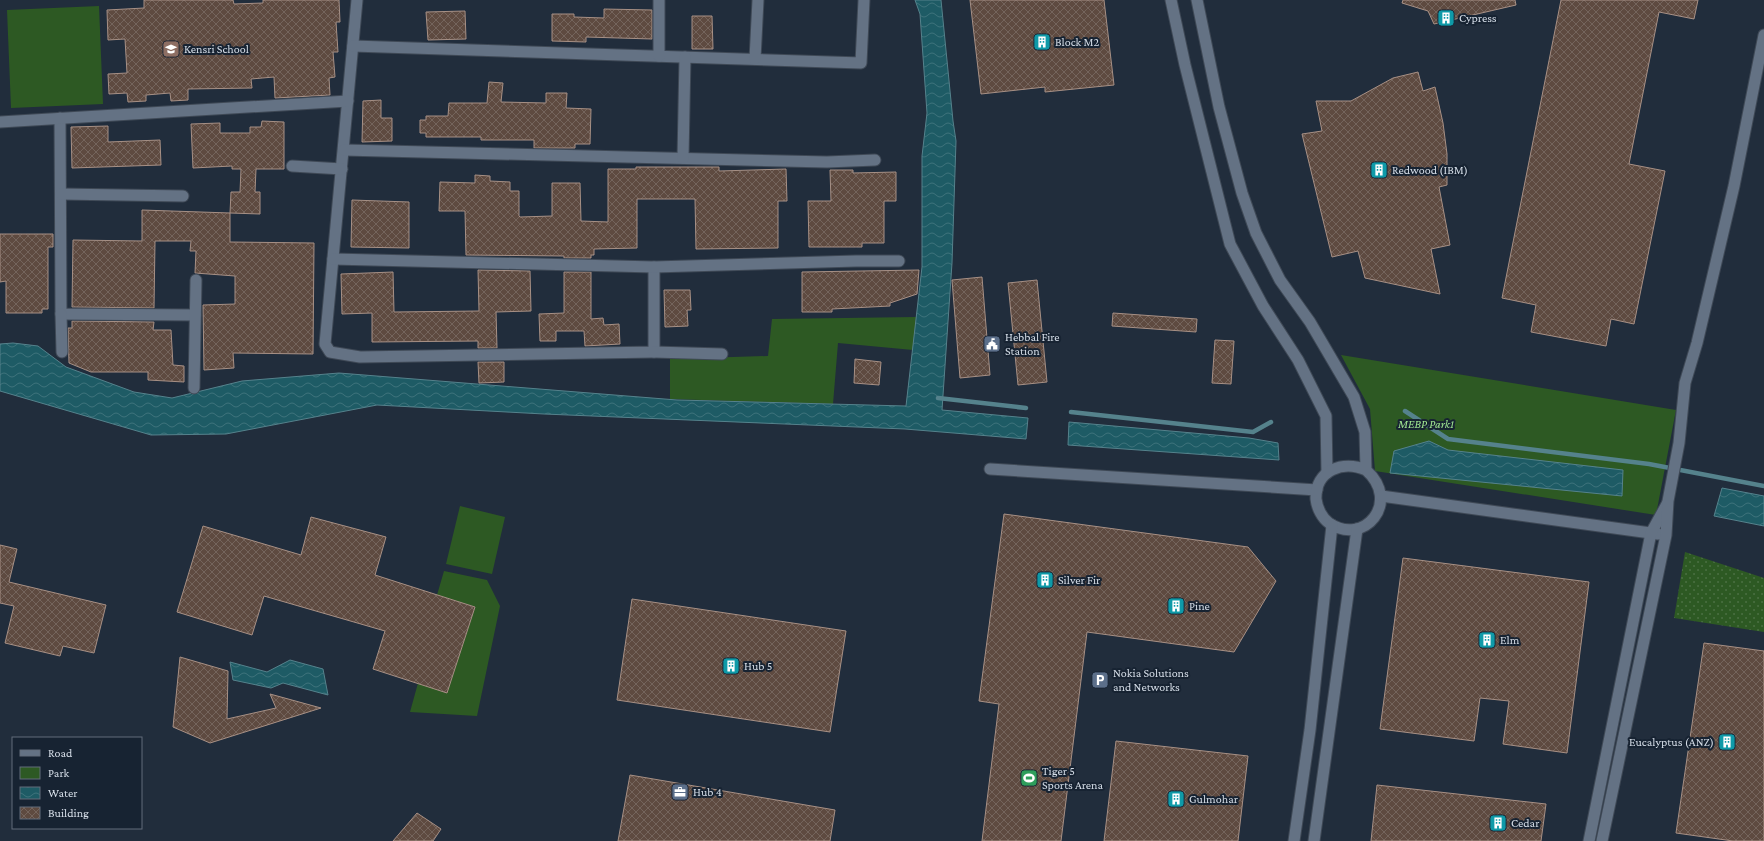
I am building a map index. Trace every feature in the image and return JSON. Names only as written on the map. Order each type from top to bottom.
[{"type":"street","points":[[357,0],[325,344],[330,352],[360,357],[654,352],[722,354]]},
{"type":"street","points":[[659,0],[659,56]]},
{"type":"street","points":[[755,59],[758,0]]},
{"type":"street","points":[[353,46],[861,63],[864,0]]},
{"type":"street","points":[[1171,0],[1185,65],[1230,244],[1263,306],[1298,360],[1326,416],[1328,473]]},
{"type":"street","points":[[1197,0],[1219,107],[1242,193],[1256,233],[1280,280],[1310,322],[1354,397],[1365,432],[1366,470]]},
{"type":"street","points":[[1602,841],[1666,535],[1668,501],[1676,458],[1685,383],[1697,343],[1734,186],[1764,34]]},
{"type":"street","points":[[683,158],[685,57]]},
{"type":"street","points":[[0,122],[348,101]]},
{"type":"street","points":[[60,118],[62,352]]},
{"type":"street","points":[[344,150],[827,162],[875,160]]},
{"type":"street","points":[[292,166],[342,169]]},
{"type":"street","points":[[61,194],[183,196]]},
{"type":"street","points":[[333,259],[654,267],[899,261]]},
{"type":"street","points":[[654,267],[654,352]]},
{"type":"street","points":[[194,388],[196,280]]},
{"type":"street","points":[[62,314],[195,315]]},
{"type":"street","points":[[1346,465],[1357,466],[1366,470],[1374,477],[1379,486],[1381,496],[1380,506],[1375,516],[1367,524],[1357,529],[1346,530],[1332,525],[1319,511],[1316,500],[1317,490],[1321,481],[1328,473],[1336,468],[1346,465]]},
{"type":"street","points":[[990,469],[1317,490]]},
{"type":"street","points":[[1381,496],[1666,535]]},
{"type":"street","points":[[1589,841],[1650,533],[1668,501]]},
{"type":"street","points":[[1294,841],[1310,730],[1332,525]]},
{"type":"street","points":[[1314,841],[1357,529]]},
{"type":"green space","points":[[99,6],[103,104],[11,108],[7,10]]},
{"type":"green space","points":[[916,317],[913,350],[838,343],[833,404],[670,399],[670,359],[768,356],[772,319]]},
{"type":"green space","name":"MEBP Park1","points":[[1341,355],[1676,410],[1656,515],[1375,471],[1370,409]]},
{"type":"green space","points":[[460,506],[505,517],[492,574],[446,564]]},
{"type":"green space","points":[[1685,552],[1764,578],[1764,632],[1674,618]]},
{"type":"green space","points":[[444,571],[487,580],[500,606],[477,716],[410,712],[418,683],[447,692],[475,607],[437,595]]},
{"type":"water","points":[[915,0],[941,0],[956,141],[952,263],[942,410],[1028,418],[1026,439],[905,429],[544,414],[377,405],[226,434],[151,435],[0,391],[0,344],[13,343],[38,346],[66,367],[134,392],[172,398],[242,381],[339,373],[677,400],[906,406],[922,267],[922,156],[927,113],[920,14]]},
{"type":"water","points":[[1069,422],[1249,438],[1278,443],[1279,460],[1068,445]]},
{"type":"water","points":[[1429,441],[1448,450],[1623,470],[1622,496],[1390,473],[1394,451]]},
{"type":"water","points":[[1722,488],[1764,496],[1764,526],[1714,516]]},
{"type":"water","points":[[290,660],[323,669],[328,695],[283,683],[271,688],[233,680],[230,662],[267,672]]},
{"type":"building","points":[[144,0],[233,0],[234,4],[263,3],[263,0],[339,0],[340,22],[336,22],[338,52],[333,52],[335,77],[329,78],[330,95],[275,98],[274,77],[251,79],[252,88],[188,89],[188,100],[171,101],[170,93],[146,95],[146,101],[128,102],[127,93],[109,94],[108,74],[127,73],[125,39],[108,40],[107,10],[144,8]]},
{"type":"building","name":"Block M2","points":[[970,0],[1104,0],[1114,85],[1045,92],[1045,87],[981,94]]},
{"type":"building","name":"Cypress","points":[[1403,0],[1515,0],[1516,5],[1434,24],[1428,11],[1402,3]]},
{"type":"building","points":[[1561,0],[1698,0],[1694,19],[1659,12],[1629,164],[1665,171],[1634,324],[1611,319],[1606,346],[1531,332],[1536,305],[1502,298]]},
{"type":"building","points":[[604,9],[652,10],[652,39],[586,37],[586,42],[552,41],[552,14],[574,14],[574,17],[604,18]]},
{"type":"building","points":[[465,11],[466,39],[428,40],[426,12]]},
{"type":"building","points":[[692,16],[712,16],[713,49],[692,49]]},
{"type":"building","name":"Redwood (IBM)","points":[[1418,72],[1423,91],[1435,87],[1443,123],[1447,154],[1447,185],[1439,187],[1450,245],[1431,249],[1440,294],[1365,278],[1358,251],[1332,257],[1302,134],[1322,131],[1316,101],[1351,101],[1393,78]]},
{"type":"building","points":[[489,82],[503,83],[501,102],[546,103],[546,93],[567,93],[566,108],[591,109],[590,144],[575,144],[575,148],[534,148],[534,140],[481,140],[481,137],[426,137],[426,133],[420,133],[420,120],[426,120],[426,116],[448,116],[449,103],[487,103]]},
{"type":"building","points":[[381,100],[381,118],[392,118],[392,141],[362,142],[363,101]]},
{"type":"building","points":[[262,121],[284,122],[284,169],[256,169],[255,192],[260,192],[260,214],[230,213],[231,192],[240,192],[241,169],[232,169],[232,166],[193,168],[191,124],[220,123],[220,133],[250,133],[250,127],[261,127]]},
{"type":"building","points":[[108,126],[108,142],[160,140],[161,165],[72,168],[71,127]]},
{"type":"building","points":[[636,167],[719,167],[719,171],[786,169],[787,201],[778,201],[778,248],[696,249],[695,199],[637,199],[637,248],[594,249],[594,255],[591,255],[591,258],[564,258],[564,256],[466,255],[465,211],[439,211],[440,182],[475,183],[475,175],[490,176],[490,181],[510,182],[510,191],[519,191],[520,217],[552,216],[552,183],[580,183],[581,221],[608,222],[608,169],[636,169]]},
{"type":"building","points":[[830,170],[853,170],[853,173],[896,172],[896,201],[884,201],[884,243],[862,243],[862,247],[809,247],[808,201],[831,201]]},
{"type":"building","points":[[352,200],[409,202],[409,248],[351,247]]},
{"type":"building","points":[[142,210],[230,213],[230,242],[314,243],[313,354],[233,353],[234,368],[204,370],[203,305],[235,304],[235,276],[195,273],[196,251],[190,251],[191,241],[155,241],[154,308],[72,307],[73,240],[142,241]]},
{"type":"building","points":[[0,234],[53,234],[53,247],[48,247],[48,309],[42,309],[42,313],[6,313],[6,281],[0,282]]},
{"type":"building","points":[[478,270],[530,271],[531,311],[496,312],[497,348],[478,348],[478,341],[372,342],[372,313],[342,314],[341,274],[393,272],[394,312],[479,311]]},
{"type":"building","points":[[919,270],[917,294],[890,303],[890,306],[832,309],[832,312],[802,312],[802,272]]},
{"type":"building","points":[[564,272],[591,272],[591,319],[603,318],[604,325],[619,324],[620,344],[585,346],[584,331],[556,331],[556,341],[540,341],[539,314],[564,313]]},
{"type":"building","points":[[982,277],[990,375],[960,378],[952,280]]},
{"type":"building","points":[[1037,280],[1047,382],[1018,385],[1008,283]]},
{"type":"building","points":[[664,290],[690,290],[691,310],[687,310],[688,326],[665,327]]},
{"type":"building","points":[[1113,313],[1197,319],[1196,332],[1112,326]]},
{"type":"building","points":[[72,321],[154,322],[153,330],[171,330],[173,365],[184,366],[184,382],[148,380],[148,372],[91,372],[69,363],[68,328],[72,328]]},
{"type":"building","points":[[1215,340],[1234,341],[1231,384],[1212,383]]},
{"type":"building","points":[[855,359],[881,362],[879,385],[854,383]]},
{"type":"building","points":[[478,362],[504,362],[504,382],[479,383]]},
{"type":"building","points":[[1004,514],[1248,547],[1276,581],[1234,652],[1087,632],[1061,841],[982,841],[999,704],[979,701]]},
{"type":"building","points":[[311,517],[386,537],[375,575],[475,607],[447,693],[373,669],[385,631],[264,596],[252,635],[177,612],[203,526],[301,555]]},
{"type":"building","points":[[0,545],[17,549],[9,582],[106,605],[94,653],[63,646],[60,656],[5,643],[14,606],[0,603]]},
{"type":"building","name":"Elm","points":[[1403,558],[1589,582],[1567,753],[1503,744],[1509,701],[1480,698],[1474,741],[1380,729]]},
{"type":"building","name":"Hub 5","points":[[632,599],[846,631],[830,732],[617,700]]},
{"type":"building","name":"Eucalyptus (ANZ)","points":[[1704,643],[1764,651],[1764,841],[1733,841],[1676,833]]},
{"type":"building","points":[[180,657],[228,671],[227,719],[276,708],[270,694],[321,708],[210,743],[173,727]]},
{"type":"building","name":"Gulmohar","points":[[1116,741],[1248,756],[1238,841],[1104,841]]},
{"type":"building","name":"Hub 4","points":[[630,775],[835,810],[830,841],[618,841]]},
{"type":"building","points":[[1377,785],[1546,804],[1541,841],[1371,841]]},
{"type":"building","points":[[417,813],[441,829],[433,841],[393,841]]},
{"type":"waterway","points":[[938,398],[1026,408]]},
{"type":"waterway","points":[[1405,411],[1448,439],[1649,464],[1764,486]]},
{"type":"waterway","points":[[1071,412],[1253,432],[1271,422]]},
{"type":"place","name":"Cypress","points":[[1446,18]]},
{"type":"place","name":"Block M2","points":[[1042,42]]},
{"type":"place","name":"Kensri School","points":[[171,49]]},
{"type":"place","name":"Redwood (IBM)","points":[[1379,170]]},
{"type":"place","name":"Hebbal Fire Station","points":[[992,344]]},
{"type":"place","name":"Silver Fir","points":[[1045,580]]},
{"type":"place","name":"Pine","points":[[1176,606]]},
{"type":"place","name":"Elm","points":[[1487,640]]},
{"type":"place","name":"Hub 5","points":[[731,666]]},
{"type":"place","name":"Nokia Solutions and Networks","points":[[1100,680]]},
{"type":"place","name":"Eucalyptus (ANZ)","points":[[1727,742]]},
{"type":"place","name":"Tiger 5 Sports Arena","points":[[1029,778]]},
{"type":"place","name":"Hub 4","points":[[680,792]]},
{"type":"place","name":"Gulmohar","points":[[1176,799]]},
{"type":"place","name":"Cedar","points":[[1498,823]]}]
